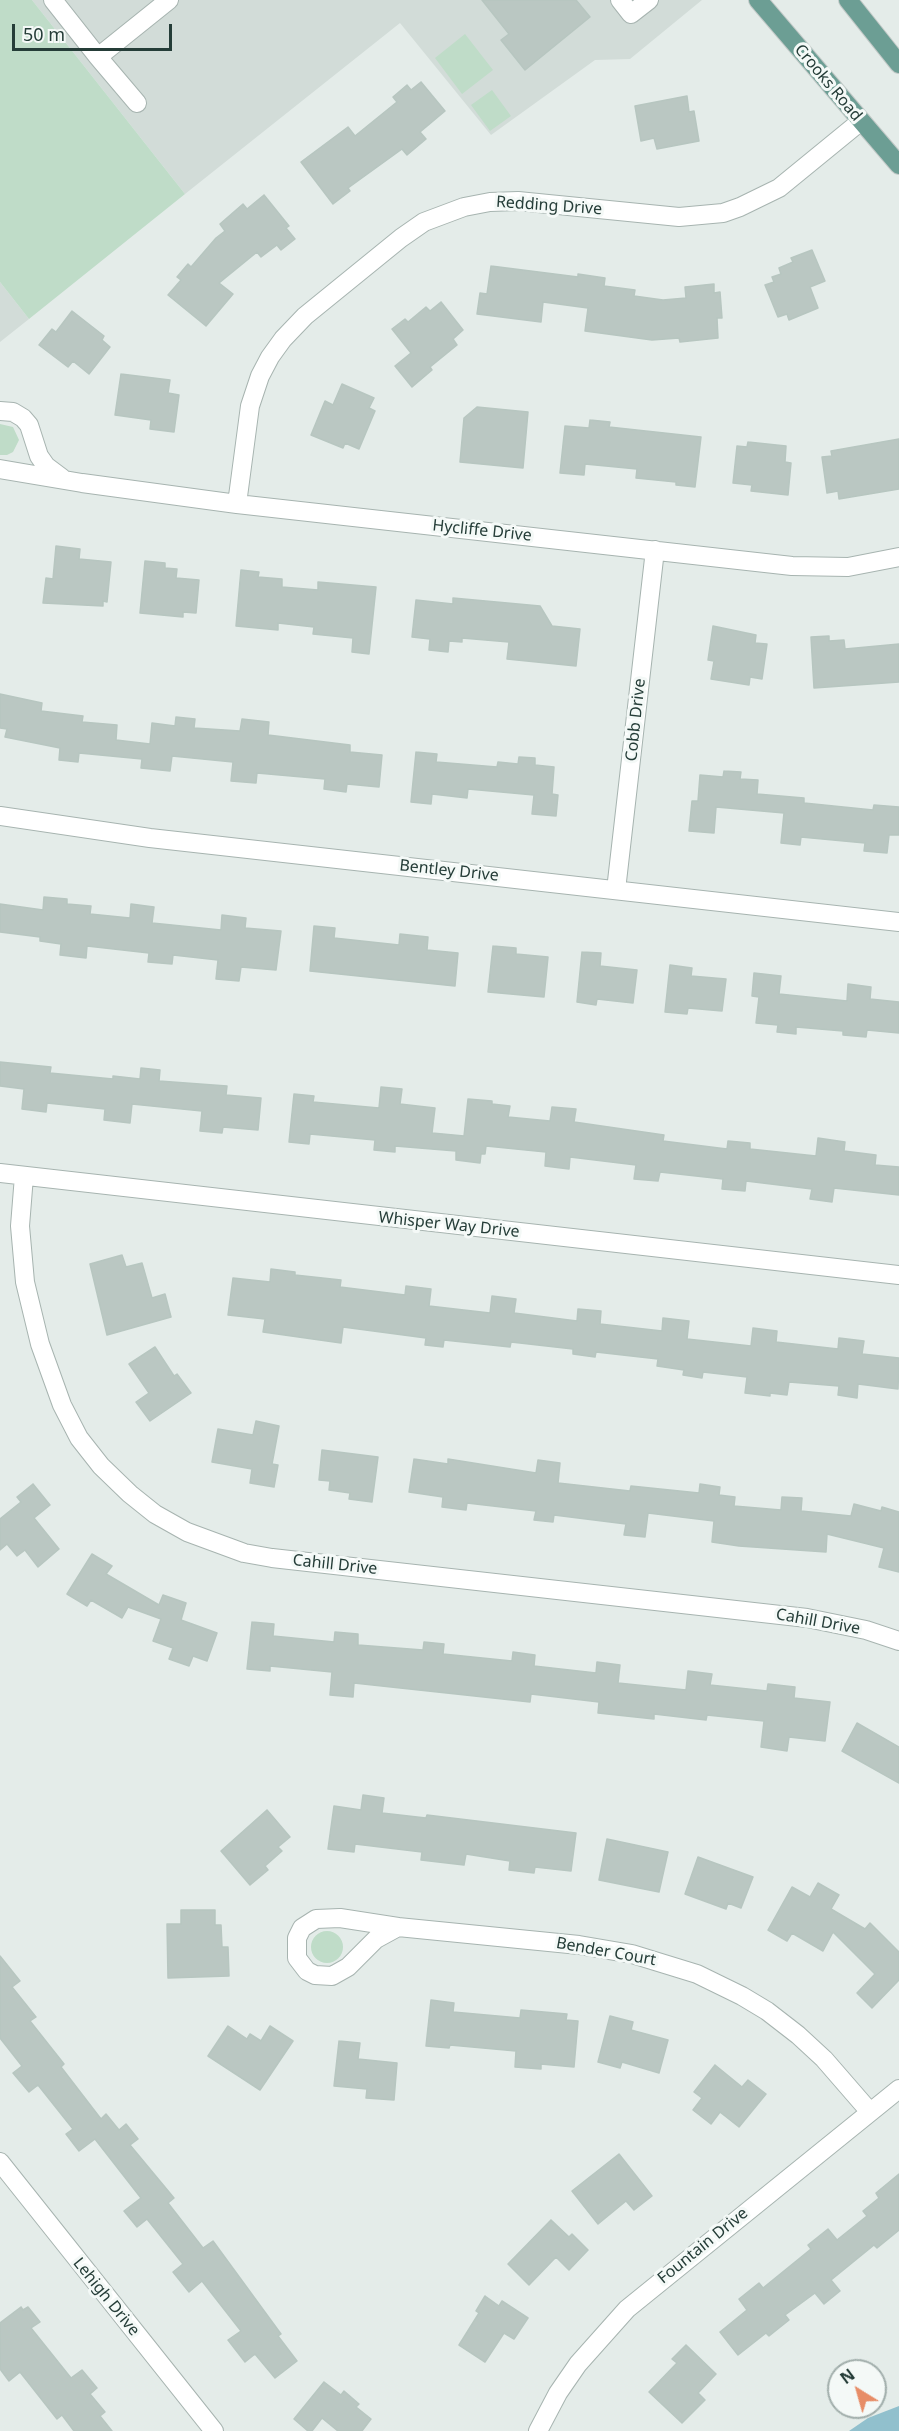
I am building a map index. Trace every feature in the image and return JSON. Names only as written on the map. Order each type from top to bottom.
[{"type":"main road","name":"Crooks Road","points":[[758,0],[899,165]]},
{"type":"main road","points":[[848,0],[899,64]]},
{"type":"street","points":[[53,0],[136,103]]},
{"type":"street","points":[[98,57],[169,0]]},
{"type":"street","points":[[620,0],[631,14],[649,0]]},
{"type":"street","name":"Redding Drive","points":[[237,504],[250,406],[260,376],[270,357],[282,339],[313,309],[424,222],[464,207],[490,202],[518,201],[679,217],[723,213],[779,188],[861,121]]},
{"type":"street","points":[[0,411],[13,412],[23,418],[28,425],[39,456],[46,466],[66,480]]},
{"type":"street","name":"Hycliffe Drive","points":[[0,469],[237,504],[818,568],[848,567],[899,557]]},
{"type":"street","name":"Cobb Drive","points":[[616,890],[655,550]]},
{"type":"street","name":"Bentley Drive","points":[[0,816],[150,838],[899,922]]},
{"type":"street","name":"Whisper Way Drive","points":[[0,1173],[899,1275]]},
{"type":"street","name":"Cahill Drive","points":[[24,1176],[20,1226],[25,1282],[40,1344],[62,1405],[80,1438],[101,1466],[155,1514],[187,1532],[244,1553],[272,1558],[807,1618],[856,1628],[899,1641]]},
{"type":"street","name":"Bender Court","points":[[398,1927],[375,1939],[348,1967],[332,1976],[315,1975],[301,1965],[297,1958],[297,1938],[302,1928],[316,1919],[340,1918],[398,1927],[579,1945],[632,1954],[697,1974],[742,1996],[798,2035],[839,2075],[870,2112]]},
{"type":"street","name":"Fountain Drive","points":[[538,2431],[558,2393],[578,2364],[627,2309],[899,2089]]},
{"type":"street","name":"Lehigh Drive","points":[[0,2162],[214,2431]]},
{"type":"shaded area","points":[[32,0],[702,0],[630,59],[595,60],[491,135],[400,23],[185,194]]},
{"type":"shaded area","points":[[0,282],[29,319],[0,342]]},
{"type":"green space","points":[[0,0],[32,0],[185,194],[29,319],[0,282]]},
{"type":"green space","points":[[465,34],[493,70],[462,94],[435,58]]},
{"type":"green space","points":[[492,90],[511,116],[490,131],[471,105]]},
{"type":"green space","points":[[0,424],[13,427],[19,440],[13,452],[7,455],[0,455]]},
{"type":"green space","points":[[327,1931],[338,1936],[343,1947],[338,1958],[327,1963],[316,1958],[311,1947],[316,1936]]},
{"type":"water","points":[[899,2406],[899,2431],[849,2431],[867,2419],[887,2419],[887,2411]]},
{"type":"building","points":[[482,0],[576,0],[590,17],[525,70],[501,40],[509,34]]},
{"type":"building","points":[[421,82],[445,111],[420,132],[426,139],[407,155],[402,149],[348,188],[350,191],[333,204],[301,162],[348,127],[355,136],[397,102],[393,97],[407,85],[411,90]]},
{"type":"building","points":[[687,96],[689,112],[694,111],[699,141],[657,149],[654,138],[641,141],[635,106]]},
{"type":"building","points":[[264,195],[289,226],[286,228],[295,239],[281,250],[277,245],[261,257],[257,252],[219,283],[233,294],[206,326],[168,295],[181,280],[177,277],[188,264],[191,267],[225,231],[220,224],[243,204],[247,209]]},
{"type":"building","points":[[812,250],[825,281],[810,287],[818,308],[789,320],[787,314],[778,317],[765,285],[774,282],[772,277],[781,274],[779,268],[793,262],[791,258]]},
{"type":"building","points":[[491,266],[578,277],[578,274],[605,278],[604,286],[635,290],[634,296],[663,300],[686,298],[685,287],[714,284],[714,293],[720,292],[722,318],[717,318],[718,338],[680,342],[679,338],[652,340],[585,331],[588,308],[543,302],[541,322],[477,314],[480,293],[487,294]]},
{"type":"building","points":[[441,302],[463,330],[453,339],[457,345],[430,367],[432,370],[412,387],[395,366],[411,353],[392,329],[405,319],[408,322],[426,307],[430,311]]},
{"type":"building","points":[[72,311],[104,336],[102,340],[110,347],[89,374],[73,361],[68,367],[39,345],[52,329],[56,332]]},
{"type":"building","points":[[121,374],[170,380],[168,393],[179,395],[174,432],[150,429],[151,420],[115,415]]},
{"type":"building","points":[[342,384],[374,398],[369,408],[375,411],[359,449],[345,443],[343,448],[311,435],[325,401],[333,405]]},
{"type":"building","points":[[477,407],[528,412],[523,468],[460,462],[464,418]]},
{"type":"building","points":[[590,420],[610,422],[609,427],[701,437],[695,487],[676,485],[676,482],[636,478],[637,469],[585,464],[584,475],[560,473],[565,426],[589,428]]},
{"type":"building","points":[[899,439],[899,489],[839,499],[838,491],[827,493],[822,457],[832,456],[831,451]]},
{"type":"building","points":[[748,442],[786,446],[785,462],[791,463],[788,495],[751,491],[752,485],[733,483],[737,446],[747,447]]},
{"type":"building","points":[[56,546],[80,549],[79,559],[111,562],[107,602],[103,601],[103,606],[43,603],[46,578],[53,579]]},
{"type":"building","points":[[145,561],[165,563],[165,568],[177,569],[176,578],[199,580],[196,613],[183,612],[183,617],[140,613]]},
{"type":"building","points":[[241,570],[259,572],[258,577],[282,579],[282,587],[318,590],[318,582],[376,587],[369,654],[352,652],[353,638],[313,634],[314,627],[278,623],[278,630],[236,626]]},
{"type":"building","points":[[453,598],[540,606],[552,626],[580,629],[576,666],[507,659],[509,642],[462,638],[462,642],[449,641],[448,652],[429,650],[430,639],[412,637],[416,600],[453,604]]},
{"type":"building","points":[[713,626],[756,635],[755,643],[767,644],[762,679],[750,677],[749,685],[711,679],[714,661],[708,660]]},
{"type":"building","points":[[829,636],[829,641],[844,640],[845,649],[899,644],[899,682],[814,688],[811,637]]},
{"type":"building","points":[[0,694],[42,703],[41,711],[83,716],[82,722],[117,725],[116,740],[150,744],[152,723],[175,726],[176,717],[195,719],[194,728],[240,731],[242,719],[269,722],[268,735],[350,745],[350,752],[382,755],[379,787],[347,784],[346,792],[324,789],[325,779],[257,773],[256,783],[231,781],[233,762],[172,756],[170,771],[141,768],[142,759],[79,753],[78,762],[59,760],[60,748],[5,737],[7,729],[0,728]]},
{"type":"building","points":[[416,752],[437,754],[436,762],[497,767],[498,762],[518,764],[519,757],[535,758],[535,765],[554,767],[552,794],[558,795],[556,816],[532,814],[534,795],[468,789],[467,798],[432,794],[431,804],[411,802]]},
{"type":"building","points":[[724,771],[741,772],[740,779],[758,780],[757,794],[804,798],[804,803],[873,810],[874,805],[899,807],[899,835],[889,835],[887,853],[864,851],[865,843],[801,837],[800,845],[781,843],[784,813],[716,807],[714,833],[689,831],[692,801],[698,801],[700,775],[723,777]]},
{"type":"building","points":[[44,897],[67,899],[67,904],[91,906],[90,914],[130,918],[131,904],[154,907],[152,923],[221,930],[222,915],[246,918],[245,928],[281,931],[276,970],[241,967],[239,981],[216,979],[218,960],[173,955],[172,964],[148,962],[149,953],[87,946],[86,958],[60,955],[61,944],[40,941],[40,937],[0,932],[0,904],[43,910]]},
{"type":"building","points":[[314,926],[335,928],[334,938],[399,945],[400,934],[428,937],[427,950],[458,953],[455,986],[310,971]]},
{"type":"building","points":[[493,946],[516,948],[516,954],[548,957],[544,997],[488,992]]},
{"type":"building","points":[[582,952],[601,953],[600,966],[637,970],[633,1003],[597,999],[596,1005],[577,1002]]},
{"type":"building","points":[[670,965],[692,968],[691,976],[726,979],[722,1011],[688,1008],[687,1014],[665,1012]]},
{"type":"building","points":[[754,973],[781,976],[779,994],[847,1001],[848,984],[871,987],[870,999],[899,1002],[899,1033],[867,1030],[866,1037],[843,1035],[843,1031],[796,1027],[796,1034],[777,1032],[778,1025],[756,1023],[759,997],[752,996]]},
{"type":"building","points":[[0,1062],[51,1067],[50,1073],[113,1079],[113,1076],[140,1079],[141,1068],[160,1070],[159,1081],[227,1086],[226,1095],[261,1098],[258,1130],[223,1127],[222,1133],[200,1131],[202,1111],[132,1104],[130,1123],[104,1120],[105,1109],[47,1103],[46,1112],[22,1109],[24,1089],[0,1086]]},
{"type":"building","points":[[381,1087],[402,1089],[400,1104],[435,1108],[432,1133],[464,1136],[468,1099],[492,1101],[492,1104],[510,1106],[508,1117],[550,1121],[552,1107],[576,1109],[574,1122],[664,1135],[663,1141],[727,1149],[728,1141],[750,1143],[750,1149],[816,1156],[818,1138],[845,1142],[844,1151],[876,1155],[875,1165],[899,1167],[899,1195],[834,1188],[832,1202],[810,1199],[812,1189],[746,1181],[745,1191],[722,1189],[723,1179],[660,1172],[658,1181],[634,1179],[636,1165],[570,1157],[569,1169],[545,1166],[546,1152],[486,1146],[485,1154],[481,1154],[480,1163],[456,1160],[456,1151],[395,1146],[395,1152],[374,1150],[375,1140],[310,1134],[309,1144],[289,1142],[294,1094],[314,1096],[313,1102],[379,1108]]},
{"type":"building","points":[[122,1255],[126,1267],[142,1263],[152,1298],[165,1294],[171,1317],[107,1335],[90,1264]]},
{"type":"building","points":[[271,1269],[295,1272],[295,1275],[341,1280],[340,1287],[405,1295],[406,1286],[431,1289],[429,1306],[490,1313],[492,1296],[516,1299],[514,1313],[577,1321],[578,1309],[601,1311],[600,1324],[662,1331],[663,1318],[689,1321],[687,1339],[751,1346],[753,1328],[777,1331],[776,1342],[838,1349],[839,1338],[864,1341],[862,1354],[899,1358],[898,1389],[858,1384],[857,1398],[838,1395],[839,1386],[789,1382],[787,1395],[770,1393],[770,1396],[745,1393],[747,1377],[703,1372],[702,1378],[683,1375],[684,1370],[657,1366],[658,1359],[596,1352],[595,1357],[573,1354],[573,1349],[511,1342],[510,1347],[444,1340],[443,1347],[425,1345],[426,1338],[343,1327],[341,1343],[263,1332],[265,1319],[228,1315],[233,1278],[270,1282]]},
{"type":"building","points":[[155,1347],[174,1376],[177,1374],[191,1393],[150,1421],[136,1402],[149,1393],[129,1364]]},
{"type":"building","points":[[256,1421],[279,1426],[272,1464],[278,1465],[274,1487],[250,1483],[252,1469],[212,1462],[218,1429],[253,1435]]},
{"type":"building","points":[[322,1450],[378,1457],[372,1502],[349,1499],[350,1493],[329,1490],[330,1481],[319,1480]]},
{"type":"building","points":[[414,1459],[448,1464],[448,1459],[536,1473],[538,1460],[560,1463],[558,1483],[630,1491],[631,1486],[699,1493],[700,1484],[720,1487],[719,1495],[735,1497],[734,1506],[781,1510],[782,1497],[802,1498],[801,1511],[851,1516],[854,1504],[881,1511],[882,1507],[899,1512],[899,1572],[879,1567],[884,1548],[827,1534],[826,1552],[739,1546],[712,1542],[714,1521],[648,1513],[645,1537],[624,1535],[626,1524],[554,1515],[553,1522],[534,1520],[536,1511],[467,1503],[466,1510],[442,1507],[443,1497],[409,1492]]},
{"type":"building","points":[[33,1484],[50,1505],[34,1518],[59,1549],[38,1567],[25,1550],[17,1556],[7,1544],[0,1550],[0,1519],[21,1502],[17,1497]]},
{"type":"building","points":[[92,1554],[112,1566],[106,1574],[159,1605],[163,1595],[186,1603],[181,1620],[217,1633],[207,1661],[193,1656],[189,1666],[169,1659],[173,1648],[153,1641],[161,1619],[128,1607],[122,1618],[91,1600],[87,1606],[67,1594]]},
{"type":"building","points":[[252,1622],[274,1624],[273,1636],[334,1642],[335,1632],[358,1634],[358,1645],[423,1650],[424,1642],[444,1644],[443,1654],[512,1661],[513,1652],[535,1655],[534,1666],[596,1673],[597,1662],[620,1665],[618,1683],[686,1690],[688,1671],[712,1674],[710,1685],[767,1691],[768,1684],[795,1687],[794,1698],[830,1702],[825,1741],[789,1737],[787,1751],[761,1747],[764,1721],[707,1715],[706,1720],[654,1714],[654,1719],[598,1713],[599,1702],[531,1694],[530,1702],[354,1683],[353,1697],[330,1695],[332,1672],[270,1666],[270,1671],[247,1669]]},
{"type":"building","points":[[857,1723],[899,1747],[899,1783],[842,1751]]},
{"type":"building","points":[[363,1795],[384,1798],[382,1813],[426,1818],[427,1815],[576,1833],[571,1871],[535,1867],[534,1873],[509,1870],[510,1861],[466,1854],[464,1865],[421,1860],[422,1852],[355,1844],[354,1852],[328,1849],[334,1806],[361,1810]]},
{"type":"building","points":[[267,1810],[290,1837],[278,1847],[282,1851],[265,1866],[268,1870],[250,1885],[221,1851]]},
{"type":"building","points":[[607,1839],[668,1852],[659,1892],[599,1880]]},
{"type":"building","points":[[698,1857],[753,1877],[741,1908],[728,1903],[726,1909],[685,1894]]},
{"type":"building","points":[[818,1883],[839,1895],[831,1909],[865,1929],[870,1923],[899,1952],[899,1980],[872,2008],[857,1993],[875,1974],[833,1932],[823,1951],[792,1933],[787,1941],[768,1930],[792,1887],[810,1897]]},
{"type":"building","points":[[181,1910],[215,1910],[215,1925],[221,1925],[222,1947],[228,1947],[229,1976],[168,1978],[167,1924],[181,1924]]},
{"type":"building","points":[[0,1956],[20,1981],[12,1987],[36,2017],[30,2021],[64,2064],[61,2067],[101,2119],[106,2114],[119,2130],[126,2124],[138,2139],[130,2145],[174,2198],[168,2203],[203,2248],[213,2241],[281,2334],[278,2336],[297,2361],[275,2378],[255,2354],[245,2362],[228,2340],[241,2331],[202,2281],[189,2292],[173,2272],[183,2264],[147,2219],[137,2227],[124,2211],[141,2198],[95,2139],[79,2151],[66,2134],[73,2129],[38,2085],[29,2092],[13,2073],[22,2066],[0,2038]]},
{"type":"building","points":[[431,2000],[454,2003],[453,2012],[520,2018],[521,2010],[567,2014],[566,2020],[578,2021],[574,2067],[541,2064],[541,2069],[515,2067],[516,2051],[450,2045],[449,2048],[426,2046]]},
{"type":"building","points":[[610,2016],[633,2022],[631,2030],[668,2040],[659,2073],[622,2062],[620,2068],[598,2062]]},
{"type":"building","points":[[228,2026],[247,2039],[250,2034],[261,2041],[270,2026],[293,2041],[260,2090],[208,2056]]},
{"type":"building","points":[[339,2041],[360,2043],[358,2059],[397,2063],[394,2100],[366,2098],[367,2089],[334,2086]]},
{"type":"building","points":[[715,2065],[742,2087],[748,2080],[766,2094],[739,2127],[720,2112],[711,2124],[693,2110],[702,2098],[694,2092]]},
{"type":"building","points":[[619,2154],[652,2196],[634,2210],[626,2201],[598,2224],[572,2191]]},
{"type":"building","points":[[899,2174],[899,2230],[877,2248],[874,2245],[831,2280],[840,2291],[824,2304],[815,2293],[785,2315],[789,2320],[769,2336],[766,2333],[738,2355],[720,2332],[747,2310],[739,2299],[759,2283],[763,2288],[811,2249],[808,2245],[828,2229],[837,2240],[867,2216],[863,2211],[879,2198],[876,2193]]},
{"type":"building","points":[[551,2220],[569,2237],[572,2234],[588,2250],[569,2270],[556,2257],[529,2285],[508,2264]]},
{"type":"building","points":[[485,2296],[499,2306],[502,2301],[528,2318],[514,2339],[504,2333],[485,2362],[459,2345],[479,2313],[476,2311]]},
{"type":"building","points":[[21,2307],[23,2310],[28,2307],[40,2322],[31,2328],[71,2378],[82,2370],[97,2388],[90,2394],[105,2412],[100,2416],[112,2431],[74,2431],[62,2415],[57,2419],[20,2372],[9,2381],[0,2369],[0,2323]]},
{"type":"building","points":[[686,2345],[716,2374],[698,2393],[705,2400],[682,2423],[649,2392],[677,2363],[672,2359]]},
{"type":"building","points":[[324,2382],[341,2395],[344,2391],[359,2404],[356,2407],[371,2419],[362,2431],[338,2431],[322,2418],[312,2431],[308,2431],[294,2419]]}]
